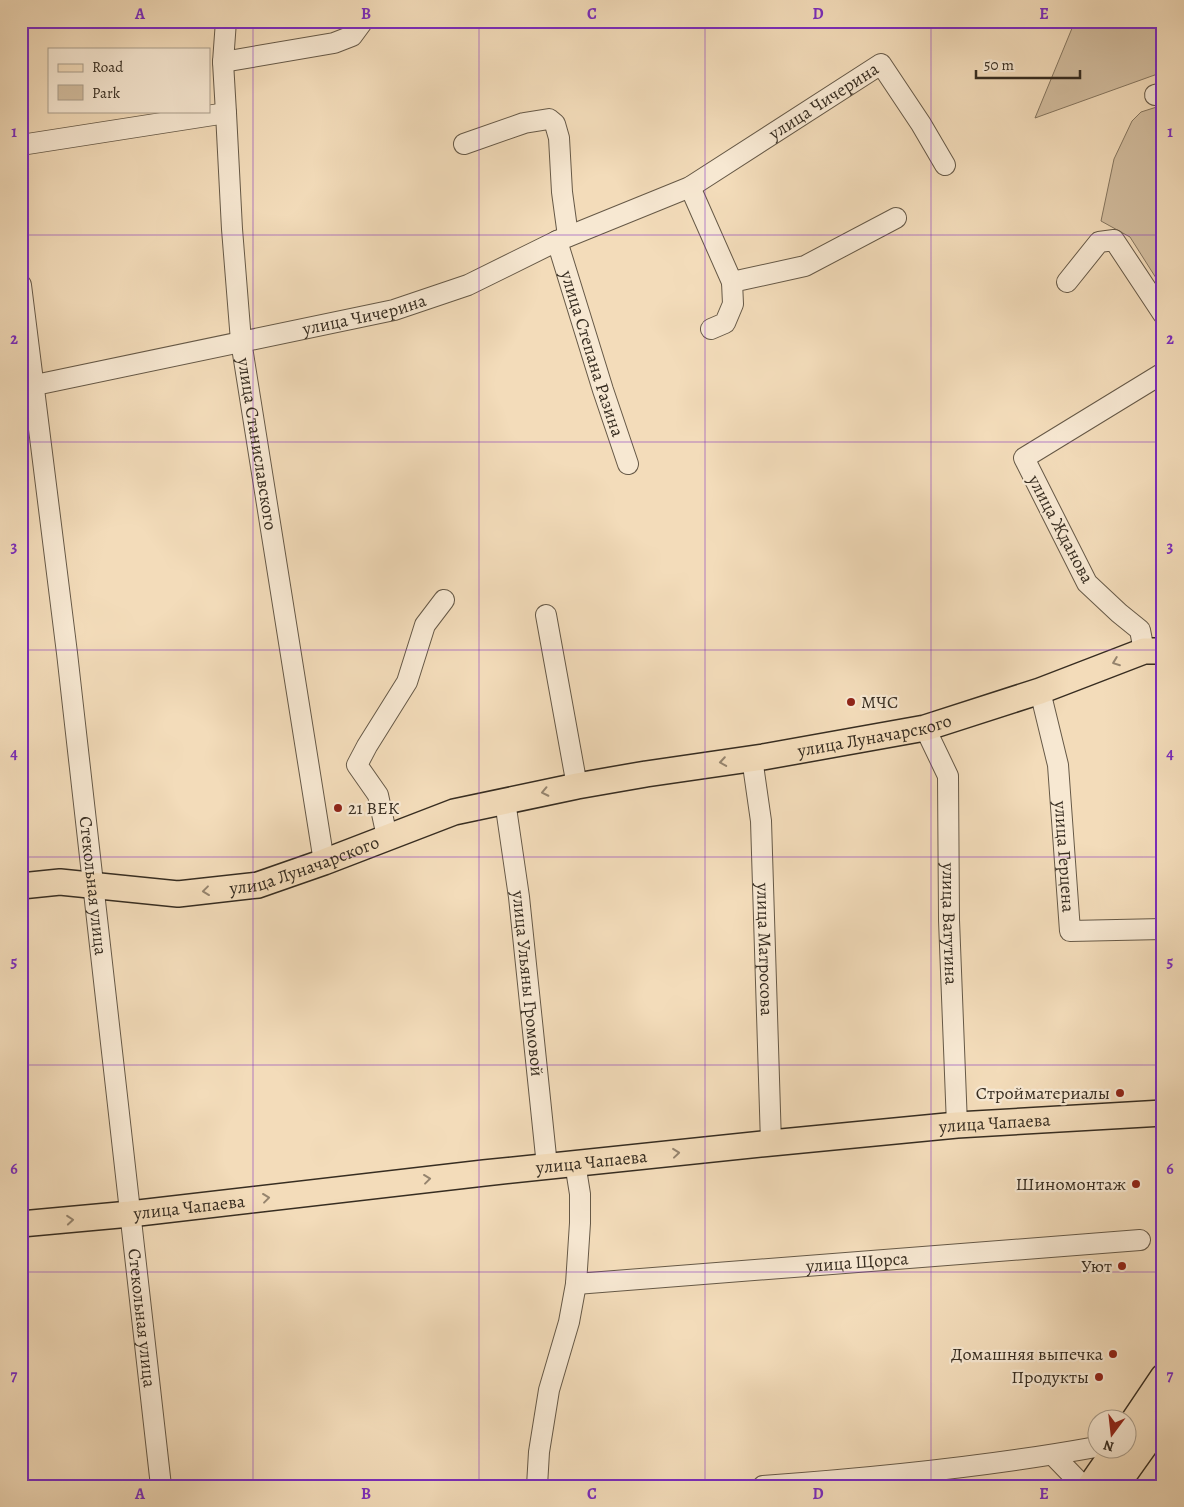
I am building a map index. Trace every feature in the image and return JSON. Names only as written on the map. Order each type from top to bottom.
[{"type":"main road","name":"улица Луначарского","points":[[21,886],[60,882],[178,894],[258,885],[454,812],[577,786],[926,728],[1154,651]]},
{"type":"main road","name":"улица Чапаева","points":[[21,1224],[130,1214],[546,1166],[771,1143],[957,1125],[1163,1113]]},
{"type":"main road","points":[[1136,1417],[1163,1377]]},
{"type":"main road","points":[[1116,1486],[1163,1420]]},
{"type":"main road","points":[[1090,1486],[1108,1460]]},
{"type":"street","name":"улица Станиславского","points":[[226,21],[223,62],[232,229],[241,341],[324,862]]},
{"type":"street","points":[[223,62],[334,43],[352,36],[363,21]]},
{"type":"street","name":"улица Чичерина","points":[[27,386],[394,310],[468,285],[563,239],[690,187],[881,64],[921,124],[945,166]]},
{"type":"street","points":[[21,145],[226,114]]},
{"type":"street","name":"улица Степана Разина","points":[[464,144],[524,123],[549,120],[555,124],[559,138],[563,239],[603,390],[628,464]]},
{"type":"street","points":[[690,187],[732,282],[733,304],[725,323],[711,329]]},
{"type":"street","points":[[732,282],[805,266],[896,218]]},
{"type":"street","points":[[1066,282],[1098,242],[1114,240],[1163,314]]},
{"type":"street","name":"Стекольная улица","points":[[21,285],[27,386],[66,644],[161,1486]]},
{"type":"street","name":"улица Жданова","points":[[1154,651],[1140,630],[1087,583],[1024,458],[1163,373]]},
{"type":"street","points":[[387,837],[378,794],[357,765],[407,682],[425,625],[444,600]]},
{"type":"street","points":[[546,615],[577,786]]},
{"type":"street","name":"улица Герцена","points":[[1040,691],[1058,765],[1070,931],[1163,929]]},
{"type":"street","name":"улица Ватутина","points":[[926,728],[948,776],[950,920],[957,1125]]},
{"type":"street","name":"улица Матросова","points":[[752,758],[761,821],[771,1143]]},
{"type":"street","name":"улица Ульяны Громовой","points":[[505,801],[519,897],[546,1166]]},
{"type":"street","points":[[537,1486],[539,1452],[549,1390],[569,1322],[576,1284],[580,1194],[575,1163]]},
{"type":"street","name":"улица Щорса","points":[[576,1284],[1140,1240]]},
{"type":"street","points":[[763,1486],[929,1472],[1086,1449]]},
{"type":"street","points":[[1053,1455],[1084,1486]]},
{"type":"green space","points":[[1075,21],[1163,21],[1163,72],[1035,118]]},
{"type":"green space","points":[[1163,105],[1163,289],[1130,237],[1101,221],[1114,159],[1132,121],[1141,112]]},
{"type":"place","name":"МЧС","points":[[851,702]]},
{"type":"place","name":"21 ВЕК","points":[[338,808]]},
{"type":"place","name":"Стройматериалы","points":[[1120,1093]]},
{"type":"place","name":"Шиномонтаж","points":[[1136,1184]]},
{"type":"place","name":"Уют","points":[[1122,1266]]},
{"type":"place","name":"Домашняя выпечка","points":[[1113,1354]]},
{"type":"place","name":"Продукты","points":[[1099,1377]]}]
